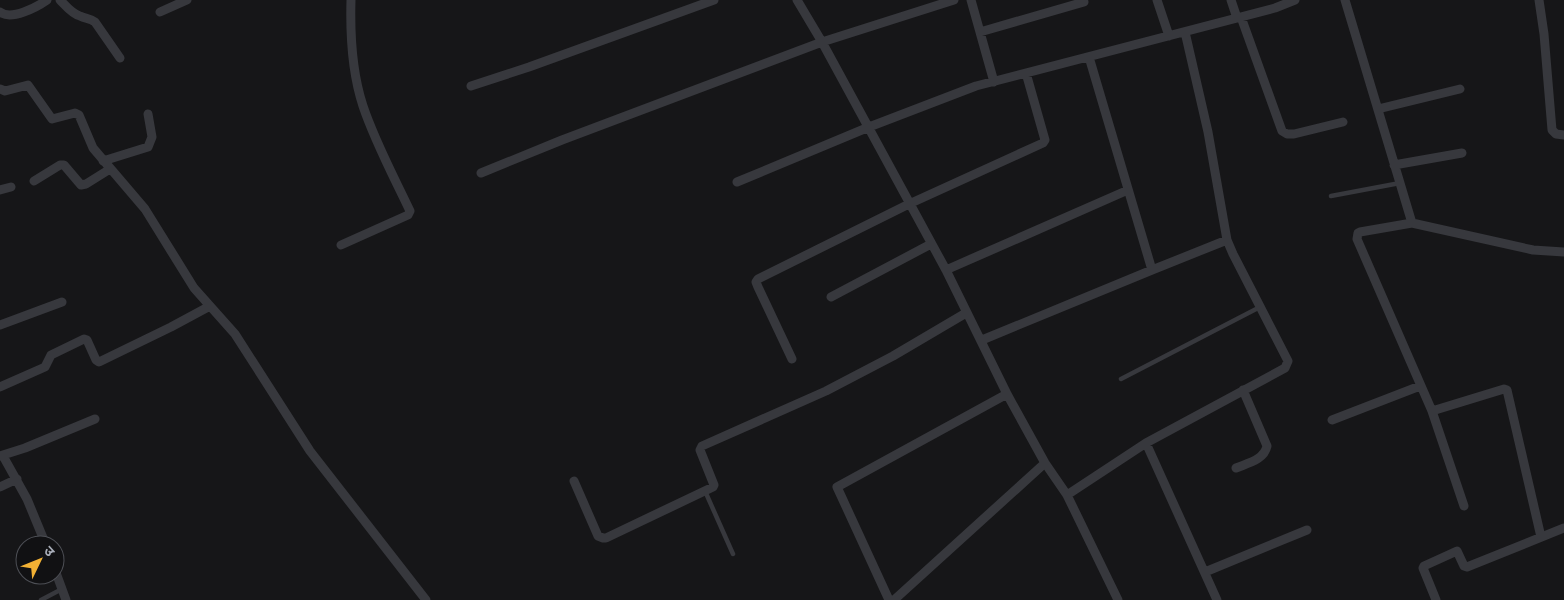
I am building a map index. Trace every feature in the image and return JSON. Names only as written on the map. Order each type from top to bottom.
[{"type":"street","points":[[0,12],[5,15],[20,12],[47,0]]},
{"type":"street","points":[[60,0],[76,14],[90,18],[95,22],[120,58]]},
{"type":"street","points":[[160,12],[187,0]]},
{"type":"street","points":[[341,245],[408,215],[410,211],[363,106],[355,74],[351,0]]},
{"type":"street","points":[[471,86],[714,0]]},
{"type":"street","points":[[797,0],[869,127],[946,270],[1007,394],[1044,463],[1067,495],[1118,600]]},
{"type":"street","points":[[482,174],[562,140],[822,42],[954,0]]},
{"type":"street","points":[[971,0],[994,82]]},
{"type":"street","points":[[1157,0],[1169,36]]},
{"type":"street","points":[[1231,0],[1282,131],[1287,134],[1294,134],[1343,122]]},
{"type":"street","points":[[1345,0],[1412,223]]},
{"type":"street","points":[[1539,0],[1544,34],[1552,130],[1556,134],[1564,135]]},
{"type":"street","points":[[737,182],[869,127],[976,86],[1276,8],[1289,1]]},
{"type":"street","points":[[980,32],[1084,2]]},
{"type":"street","points":[[1067,495],[1146,443],[1288,365],[1288,361],[1227,240],[1204,115],[1185,32]]},
{"type":"street","points":[[1089,57],[1152,270]]},
{"type":"street","points":[[792,358],[758,287],[756,282],[758,279],[909,204],[1045,142],[1026,73]]},
{"type":"street","points":[[0,89],[5,91],[28,85],[52,119],[77,114],[93,148],[102,162],[145,209],[194,288],[235,334],[310,451],[426,600]]},
{"type":"street","points":[[1378,110],[1460,90]]},
{"type":"street","points":[[102,162],[148,146],[152,137],[148,114]]},
{"type":"street","points":[[1394,164],[1462,153]]},
{"type":"street","points":[[34,181],[60,165],[64,165],[81,185],[86,184],[110,169]]},
{"type":"street","points":[[0,190],[11,187]]},
{"type":"street","points":[[946,270],[1128,190]]},
{"type":"street","points":[[1464,506],[1432,411],[1356,236],[1360,232],[1412,223],[1533,250],[1564,252]]},
{"type":"street","points":[[982,340],[1227,240]]},
{"type":"street","points":[[831,297],[931,244]]},
{"type":"street","points":[[0,325],[62,302]]},
{"type":"street","points":[[0,386],[45,367],[51,354],[84,339],[87,340],[96,360],[99,362],[210,306]]},
{"type":"street","points":[[574,481],[598,536],[602,538],[705,491],[714,485],[700,452],[702,446],[826,392],[893,356],[966,313]]},
{"type":"street","points":[[1332,420],[1420,386]]},
{"type":"street","points":[[1432,411],[1504,389],[1508,390],[1541,537]]},
{"type":"street","points":[[1236,468],[1262,457],[1266,452],[1267,446],[1243,390]]},
{"type":"street","points":[[889,600],[837,487],[1007,394]]},
{"type":"street","points":[[42,535],[17,479],[2,456],[95,419]]},
{"type":"street","points":[[1146,443],[1217,600]]},
{"type":"street","points":[[894,600],[1044,463]]},
{"type":"street","points":[[0,487],[17,479]]},
{"type":"street","points":[[1436,600],[1423,568],[1424,566],[1457,551],[1464,566],[1467,567],[1564,528]]},
{"type":"street","points":[[1205,572],[1307,530]]},
{"type":"street","points":[[61,585],[66,600]]},
{"type":"lane","points":[[1331,196],[1400,182]]},
{"type":"lane","points":[[1121,379],[1260,307]]},
{"type":"lane","points":[[705,491],[733,554]]},
{"type":"lane","points":[[40,600],[62,589]]}]
